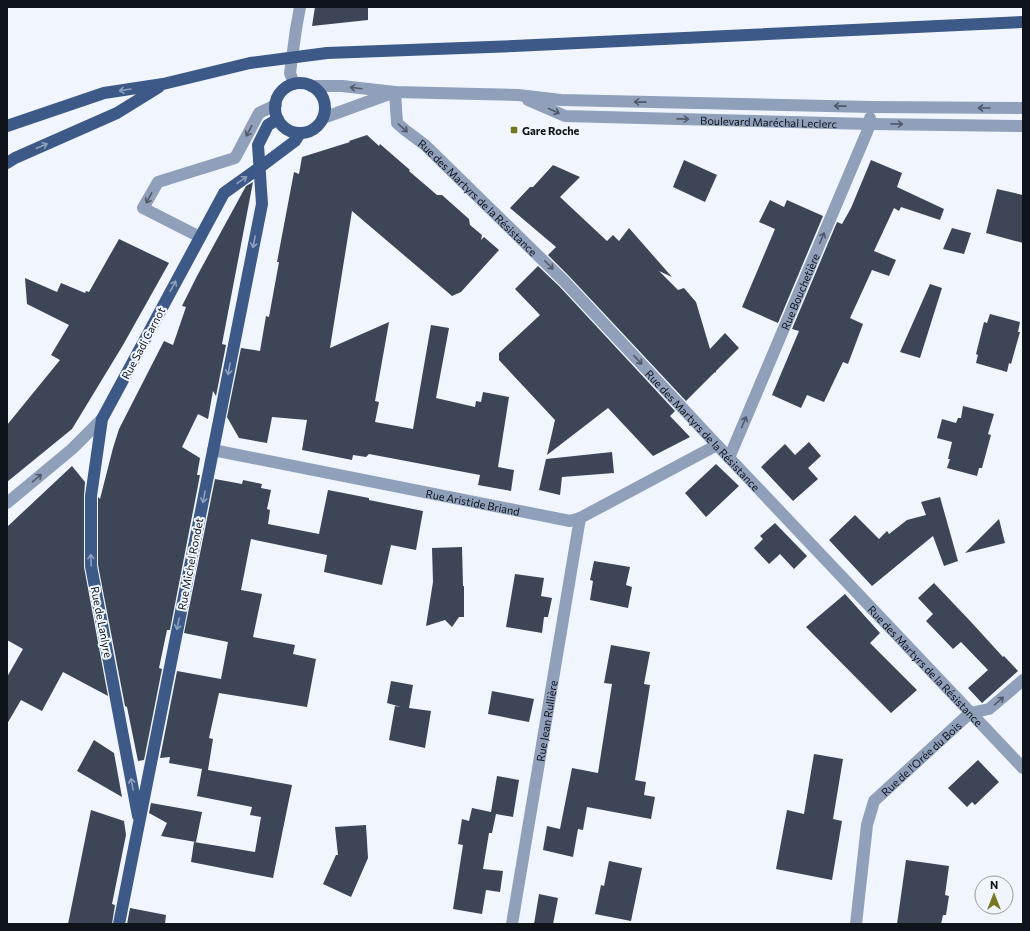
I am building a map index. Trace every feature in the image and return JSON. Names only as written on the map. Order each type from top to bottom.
[{"type":"main road","points":[[7,126],[104,93],[163,84],[250,63],[327,53],[522,46],[1023,22]]},
{"type":"main road","points":[[292,78],[311,86],[318,91],[323,98],[325,108],[323,118],[318,126],[297,137],[293,132],[282,125],[278,119],[276,105],[278,98],[292,78]]},
{"type":"main road","points":[[7,163],[15,158],[117,113],[163,84]]},
{"type":"main road","points":[[259,168],[258,145],[268,125],[278,119]]},
{"type":"main road","name":"Rue Sadi Carnot","points":[[102,419],[224,192],[259,168],[297,137]]},
{"type":"main road","name":"Rue Michel Rondet","points":[[119,924],[262,204],[259,168]]},
{"type":"main road","name":"Rue de Lanlyre","points":[[102,419],[90,496],[91,566],[139,823]]},
{"type":"street","points":[[292,78],[296,28],[300,7]]},
{"type":"street","name":"Boulevard Maréchal Leclerc","points":[[311,86],[342,86],[395,92],[518,95],[561,100],[870,107],[1023,108]]},
{"type":"street","name":"Boulevard Maréchal Leclerc","points":[[323,118],[395,92]]},
{"type":"street","name":"Rue des Martyrs de la Résistance","points":[[395,92],[397,122],[425,145],[564,281],[729,458],[1023,768]]},
{"type":"street","name":"Boulevard Maréchal Leclerc","points":[[518,95],[565,116],[870,124],[1023,126]]},
{"type":"street","points":[[200,237],[143,208],[158,182],[235,158],[259,114],[276,105]]},
{"type":"street","points":[[870,107],[870,124]]},
{"type":"street","name":"Rue Bouchetière","points":[[729,458],[870,124]]},
{"type":"street","name":"Rue Sadi Carnot","points":[[7,503],[72,449],[102,419]]},
{"type":"street","name":"Rue Aristide Briand","points":[[213,450],[570,521],[580,518],[717,445]]},
{"type":"street","name":"Rue Jean Rullière","points":[[512,924],[580,518]]},
{"type":"street","points":[[970,712],[989,709],[1023,680]]},
{"type":"street","name":"Rue de l'Orée du Bois","points":[[856,924],[867,825],[874,801],[970,712]]},
{"type":"building","points":[[315,7],[368,7],[368,20],[312,26]]},
{"type":"building","points":[[367,135],[379,146],[380,144],[437,195],[442,195],[469,219],[470,225],[482,235],[481,240],[484,237],[499,250],[461,292],[452,296],[352,211],[330,348],[389,322],[375,401],[379,402],[375,422],[413,429],[431,325],[449,328],[436,398],[475,407],[476,401],[481,402],[483,392],[509,397],[498,467],[514,470],[511,491],[478,485],[480,475],[369,454],[366,457],[353,455],[352,460],[302,450],[307,420],[272,417],[267,443],[239,438],[227,417],[241,348],[260,351],[266,316],[269,317],[279,262],[277,262],[294,172],[299,174],[302,157]]},
{"type":"building","points":[[684,160],[717,175],[705,202],[673,187]]},
{"type":"building","points":[[871,160],[902,173],[897,187],[944,209],[940,220],[901,207],[899,211],[894,208],[874,251],[896,260],[889,276],[872,270],[850,318],[863,324],[848,364],[843,362],[824,402],[807,395],[801,408],[772,395],[799,331],[792,329],[837,222],[842,224],[851,208]]},
{"type":"building","points":[[553,165],[580,177],[560,197],[607,241],[613,235],[619,241],[629,228],[672,277],[659,271],[678,290],[684,288],[696,302],[710,349],[725,333],[739,348],[716,371],[716,373],[715,372],[686,401],[548,255],[556,247],[510,208],[530,187],[533,187]]},
{"type":"building","points":[[253,182],[222,344],[226,345],[216,396],[213,391],[208,419],[198,414],[182,447],[200,458],[197,475],[200,475],[170,630],[167,630],[159,668],[162,669],[144,760],[138,761],[127,707],[125,706],[98,565],[98,497],[100,499],[119,429],[164,341],[173,345],[186,307],[182,306],[246,186]]},
{"type":"building","points":[[997,189],[1023,195],[1023,243],[986,233]]},
{"type":"building","points":[[770,200],[784,207],[787,200],[823,216],[778,323],[742,307],[775,229],[759,222]]},
{"type":"building","points":[[952,228],[971,233],[964,254],[943,249]]},
{"type":"building","points":[[119,239],[169,263],[123,345],[72,429],[7,482],[7,425],[60,360],[51,355],[69,325],[27,304],[25,278],[57,292],[61,283],[85,293],[86,291],[89,292]]},
{"type":"building","points":[[538,266],[559,286],[675,411],[670,416],[690,437],[653,456],[608,408],[547,455],[555,420],[499,360],[499,353],[540,315],[515,289]]},
{"type":"building","points":[[930,284],[942,288],[920,358],[900,352]]},
{"type":"building","points":[[990,314],[1020,322],[1018,332],[1020,332],[1011,364],[1009,363],[1007,372],[976,363],[978,355],[976,354],[984,322],[987,323]]},
{"type":"building","points":[[963,406],[994,414],[988,434],[991,435],[982,468],[979,468],[977,476],[947,468],[950,459],[948,459],[952,442],[937,438],[942,419],[956,423],[958,418],[961,418]]},
{"type":"building","points":[[809,442],[821,456],[808,468],[818,479],[793,501],[761,467],[785,444],[795,455]]},
{"type":"building","points":[[612,452],[614,473],[562,477],[560,495],[539,490],[546,459]]},
{"type":"building","points":[[716,464],[739,486],[706,517],[685,493]]},
{"type":"building","points":[[72,466],[85,482],[84,567],[108,696],[63,672],[42,711],[21,700],[7,724],[7,677],[23,649],[7,640],[7,527]]},
{"type":"building","points":[[215,479],[242,484],[243,480],[262,484],[261,488],[271,490],[267,509],[270,510],[268,524],[319,534],[328,490],[423,511],[416,550],[391,545],[382,585],[324,572],[327,555],[251,539],[241,590],[262,594],[253,637],[295,645],[293,654],[316,659],[307,707],[219,693],[209,738],[213,739],[208,770],[292,785],[273,878],[191,862],[194,842],[255,852],[261,817],[250,815],[252,807],[197,796],[202,769],[169,763],[170,757],[160,758],[177,671],[221,679],[228,642],[184,633]]},
{"type":"building","points":[[940,497],[958,561],[944,566],[933,536],[872,586],[829,540],[855,515],[879,539],[887,531],[889,534],[907,520],[926,515],[921,502]]},
{"type":"building","points":[[999,519],[1005,543],[965,553]]},
{"type":"building","points":[[775,523],[807,556],[794,569],[780,554],[769,564],[754,548],[763,539],[760,536]]},
{"type":"building","points":[[462,547],[464,617],[459,617],[452,627],[445,620],[426,626],[433,582],[432,548]]},
{"type":"building","points":[[594,561],[630,567],[626,585],[632,587],[628,608],[590,600],[593,581],[590,580]]},
{"type":"building","points":[[515,574],[544,578],[541,596],[552,598],[548,617],[544,617],[542,633],[506,627]]},
{"type":"building","points":[[934,583],[1018,671],[982,703],[968,688],[988,670],[961,642],[953,649],[926,621],[933,614],[918,598]]},
{"type":"building","points":[[845,594],[880,633],[870,643],[917,690],[891,713],[806,627]]},
{"type":"building","points":[[611,645],[650,652],[644,684],[650,685],[635,780],[646,782],[644,795],[655,797],[651,819],[587,807],[583,830],[578,829],[573,857],[543,850],[547,826],[560,829],[572,768],[598,773],[612,684],[604,683]]},
{"type":"building","points":[[391,681],[413,685],[409,708],[431,711],[425,748],[389,740],[395,706],[401,707],[387,703]]},
{"type":"building","points":[[492,691],[534,699],[529,722],[488,714]]},
{"type":"building","points":[[94,740],[114,753],[122,797],[77,771]]},
{"type":"building","points":[[814,754],[843,759],[833,819],[842,821],[832,880],[776,869],[787,810],[804,814]]},
{"type":"building","points":[[978,760],[999,782],[975,805],[972,802],[967,807],[948,788]]},
{"type":"building","points":[[497,776],[519,780],[513,817],[496,814],[492,833],[489,833],[483,869],[503,871],[500,892],[486,890],[482,914],[453,909],[463,845],[458,844],[462,819],[469,821],[472,808],[491,812]]},
{"type":"building","points":[[151,803],[202,812],[196,842],[161,836],[167,823],[149,813]]},
{"type":"building","points":[[91,810],[124,821],[126,835],[112,904],[115,905],[112,924],[68,924]]},
{"type":"building","points":[[366,825],[368,858],[351,897],[323,884],[336,855],[338,855],[335,827]]},
{"type":"building","points":[[906,860],[949,866],[945,895],[949,896],[946,915],[943,915],[941,924],[897,924]]},
{"type":"building","points":[[609,861],[642,868],[631,921],[595,914],[601,885],[604,886]]},
{"type":"building","points":[[539,894],[558,898],[553,924],[534,924]]},
{"type":"building","points":[[130,908],[166,915],[165,924],[127,924]]},
{"type":"place","name":"Gare Roche","points":[[514,130]]}]
